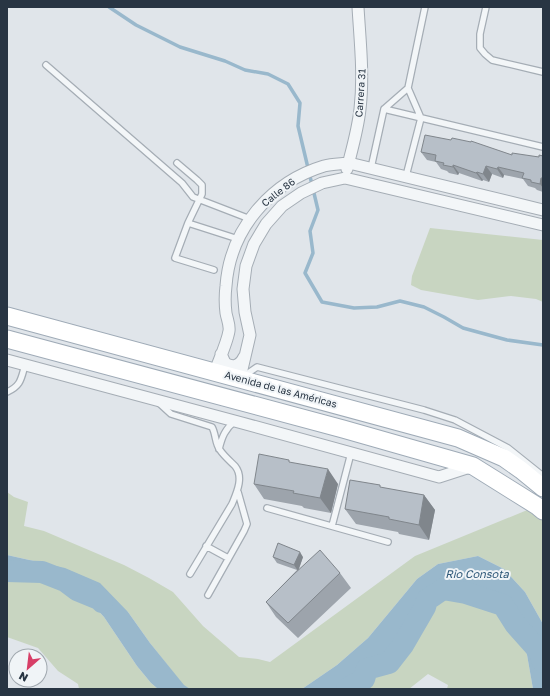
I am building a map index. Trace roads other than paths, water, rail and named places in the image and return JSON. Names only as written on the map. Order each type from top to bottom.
[{"type":"main road","name":"Avenida de las Américas","points":[[7,316],[222,385],[344,429],[473,466],[543,511]]},
{"type":"main road","name":"Avenida de las Américas","points":[[7,339],[176,384],[222,385]]},
{"type":"main road","name":"Avenida de las Américas","points":[[240,378],[458,438],[504,458],[543,488]]},
{"type":"main road","points":[[222,385],[240,378]]},
{"type":"street","name":"Carrera 31","points":[[345,178],[360,110],[362,94],[358,7]]},
{"type":"street","name":"Calle 86","points":[[222,385],[221,354],[230,330],[226,312],[226,280],[232,254],[250,219],[270,196],[293,179],[326,166],[349,163],[543,210]]},
{"type":"street","points":[[367,183],[371,168]]},
{"type":"street","points":[[402,191],[406,176]]},
{"type":"street","name":"Calle 86","points":[[240,378],[250,335],[245,312],[243,289],[246,266],[254,244],[266,224],[282,206],[301,193],[322,183],[345,178],[543,226]]},
{"type":"street","points":[[221,354],[225,363],[233,366],[239,364],[244,357]]},
{"type":"street","points":[[7,360],[439,477],[473,466]]},
{"type":"street","points":[[222,385],[238,422]]},
{"type":"lane","points":[[406,176],[421,118],[408,88],[425,7]]},
{"type":"lane","points":[[486,7],[480,34],[480,48],[485,54],[492,60],[543,72]]},
{"type":"lane","points":[[46,65],[182,183],[192,197],[250,219]]},
{"type":"lane","points":[[371,168],[384,109],[408,88]]},
{"type":"lane","points":[[384,109],[543,147]]},
{"type":"lane","points":[[177,163],[202,185],[202,194],[188,223],[175,258],[214,270]]},
{"type":"lane","points":[[188,223],[238,240]]},
{"type":"lane","points":[[7,392],[16,388],[25,365]]},
{"type":"lane","points":[[240,378],[257,367],[424,410],[455,420],[508,448],[543,476]]},
{"type":"lane","points":[[157,400],[171,414],[212,427],[219,449],[236,468],[239,474],[238,492],[190,574]]},
{"type":"lane","points":[[219,449],[223,436],[230,425],[238,422]]},
{"type":"lane","points":[[332,526],[351,453]]},
{"type":"lane","points":[[208,595],[247,524],[238,492]]},
{"type":"lane","points":[[267,508],[388,542]]},
{"type":"lane","points":[[206,546],[228,558]]},
{"type":"water","points":[[7,555],[65,568],[100,583],[128,612],[150,643],[184,685],[190,689],[158,689],[137,666],[104,617],[92,604],[65,581],[20,572],[7,573]]},
{"type":"water","name":"Rio Consota","points":[[478,556],[504,569],[525,592],[543,624],[543,689],[533,689],[523,632],[503,605],[486,590],[443,589],[427,600],[387,651],[346,689],[302,689],[337,665],[368,638],[417,579],[438,564]]},
{"type":"waterway","points":[[109,7],[136,25],[180,47],[225,61],[245,70],[268,74],[288,84],[300,103],[298,126],[318,210],[310,231],[313,253],[305,273],[322,302],[354,308],[377,307],[400,301],[424,307],[463,328],[507,340],[543,345]]},
{"type":"waterway","points":[[7,571],[42,572],[65,581],[77,590],[99,599],[102,602]]},
{"type":"waterway","points":[[347,689],[364,679],[367,669],[389,663],[403,645],[425,607],[427,600],[443,589],[466,593],[503,605],[515,624],[539,651],[543,662]]}]
